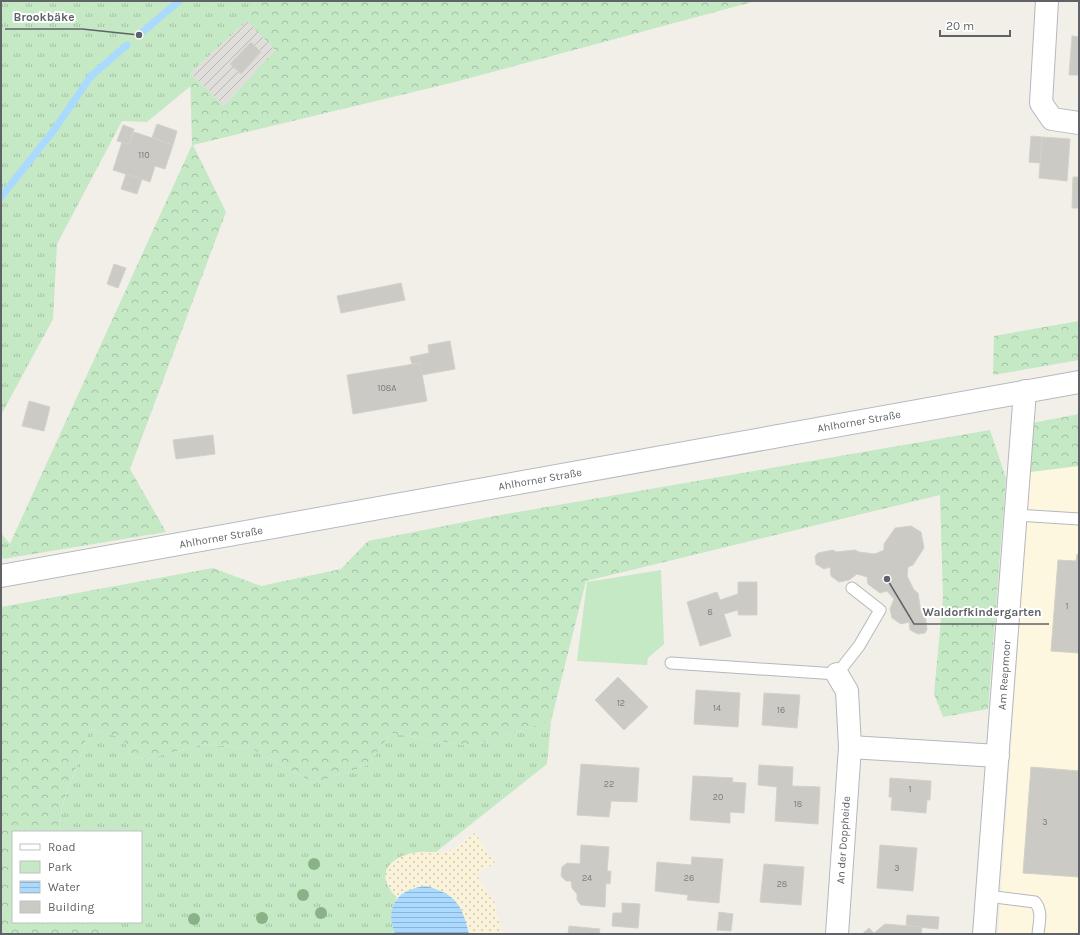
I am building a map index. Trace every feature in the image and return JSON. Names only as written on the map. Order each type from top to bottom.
[{"type":"street","points":[[1047,1],[1041,103],[1052,119],[1079,123]]},
{"type":"street","name":"Ahlhorner Straße","points":[[1,576],[1079,382]]},
{"type":"street","name":"Am Reepmoor","points":[[984,934],[1025,392]]},
{"type":"street","name":"An der Doppheide","points":[[837,674],[847,691],[850,747],[837,934]]},
{"type":"street","points":[[850,747],[998,756]]},
{"type":"lane","points":[[1016,515],[1079,519]]},
{"type":"lane","points":[[671,663],[837,674],[859,646],[880,610],[852,588]]},
{"type":"lane","points":[[987,896],[1035,902],[1040,908],[1038,934]]},
{"type":"shaded area","points":[[247,21],[275,50],[224,106],[190,73]]},
{"type":"shaded area","points":[[1079,466],[1079,934],[998,934],[1030,472]]},
{"type":"green space","points":[[1,1],[257,1],[247,21],[190,73],[192,85],[147,122],[122,121],[57,244],[53,319],[1,415]]},
{"type":"green space","points":[[257,1],[756,1],[451,83],[193,145],[226,212],[130,469],[166,532],[3,559],[192,145],[190,73],[224,106],[275,50],[247,21]]},
{"type":"green space","points":[[1079,321],[1079,360],[993,375],[994,336]]},
{"type":"green space","points":[[1079,414],[1079,466],[1030,472],[1032,423]]},
{"type":"green space","points":[[990,430],[1006,478],[988,709],[943,717],[934,694],[943,598],[940,495],[586,581],[551,721],[469,746],[391,733],[368,765],[314,783],[252,749],[204,744],[147,759],[132,757],[123,738],[90,729],[62,806],[59,831],[12,831],[12,923],[107,923],[112,934],[1,934],[1,607],[213,568],[261,586],[341,569],[368,541],[495,516]]},
{"type":"green space","points":[[1,533],[10,544],[3,559],[1,559]]},
{"type":"green space","points":[[661,570],[664,644],[648,658],[647,665],[577,661],[587,582]]},
{"type":"green space","points":[[551,721],[547,764],[436,852],[420,852],[390,890],[397,897],[392,915],[392,925],[395,934],[112,934],[107,923],[142,923],[142,831],[59,831],[62,807],[90,729],[123,738],[132,757],[147,759],[204,744],[252,749],[314,783],[368,765],[391,733],[469,746]]},
{"type":"sand","points":[[475,833],[495,863],[476,874],[495,903],[502,934],[469,934],[463,913],[405,890],[397,897],[390,889],[386,881],[388,867],[393,861],[400,857],[419,852],[447,852],[458,846]]},
{"type":"water","points":[[426,886],[444,893],[456,902],[464,915],[469,934],[395,934],[391,915],[396,901],[401,895],[408,891]]},
{"type":"building","points":[[1072,36],[1079,37],[1079,75],[1069,75]]},
{"type":"building","points":[[251,42],[261,52],[241,74],[230,64]]},
{"type":"building","points":[[157,124],[177,131],[173,145],[152,138]]},
{"type":"building","points":[[123,125],[134,129],[129,144],[117,141]]},
{"type":"building","points":[[134,132],[173,145],[165,169],[155,166],[150,182],[113,170],[122,142],[129,144]]},
{"type":"building","points":[[1031,136],[1042,137],[1040,163],[1029,162]]},
{"type":"building","points":[[1042,137],[1070,139],[1067,181],[1039,178]]},
{"type":"building","points":[[126,174],[142,179],[137,194],[121,189]]},
{"type":"building","points":[[1073,177],[1079,177],[1079,208],[1072,208]]},
{"type":"building","points":[[114,264],[126,268],[118,288],[107,284]]},
{"type":"building","points":[[401,283],[405,300],[341,313],[337,296]]},
{"type":"building","points":[[450,341],[455,369],[422,375],[420,363],[412,364],[410,357],[429,353],[428,345]]},
{"type":"building","points":[[420,363],[427,401],[353,414],[347,375]]},
{"type":"building","points":[[29,401],[50,407],[44,431],[22,426]]},
{"type":"building","points":[[213,435],[215,454],[176,459],[173,440]]},
{"type":"building","points":[[911,526],[921,532],[924,548],[913,565],[908,567],[907,576],[914,590],[918,593],[921,612],[925,614],[927,629],[925,633],[918,634],[910,630],[909,622],[901,624],[892,618],[890,609],[894,599],[887,591],[880,593],[868,584],[867,577],[857,574],[849,580],[839,582],[831,576],[830,567],[824,569],[816,564],[815,556],[818,553],[833,550],[836,552],[855,550],[875,554],[884,550],[884,544],[895,528]]},
{"type":"building","points":[[1077,554],[1079,555],[1079,653],[1051,651],[1058,560],[1076,561]]},
{"type":"building","points":[[738,582],[757,582],[757,615],[738,615],[738,610],[724,614],[731,636],[700,646],[687,602],[717,592],[720,600],[738,594]]},
{"type":"building","points":[[618,677],[648,707],[624,730],[595,700]]},
{"type":"building","points":[[696,690],[740,693],[738,727],[694,724]]},
{"type":"building","points":[[764,693],[800,695],[797,728],[762,725]]},
{"type":"building","points":[[581,764],[639,768],[637,802],[611,801],[609,817],[577,815]]},
{"type":"building","points":[[759,765],[793,767],[792,786],[820,787],[818,824],[775,821],[777,787],[758,785]]},
{"type":"building","points":[[1031,767],[1079,771],[1079,877],[1023,873]]},
{"type":"building","points":[[693,776],[733,778],[732,782],[746,783],[744,813],[730,812],[730,823],[690,820]]},
{"type":"building","points":[[890,778],[931,781],[930,800],[927,800],[926,813],[891,810],[892,797],[889,797]]},
{"type":"building","points":[[581,845],[609,847],[607,871],[611,871],[610,884],[606,883],[605,907],[581,905],[577,900],[577,894],[572,888],[571,881],[566,881],[561,876],[562,867],[567,863],[580,864]]},
{"type":"building","points":[[880,845],[917,848],[913,891],[877,888]]},
{"type":"building","points":[[692,857],[723,859],[719,903],[687,900],[688,895],[655,891],[657,862],[691,865]]},
{"type":"building","points":[[764,864],[804,867],[801,905],[760,902]]},
{"type":"building","points":[[622,903],[640,904],[638,928],[612,926],[613,913],[622,913]]},
{"type":"building","points":[[719,912],[733,914],[731,931],[717,930]]},
{"type":"building","points":[[907,915],[939,917],[938,929],[906,926]]},
{"type":"building","points":[[885,924],[922,927],[921,934],[873,934]]},
{"type":"building","points":[[569,926],[600,929],[599,934],[568,934]]},
{"type":"building","points":[[869,928],[874,933],[862,934]]},
{"type":"waterway","points":[[139,35],[179,1]]},
{"type":"waterway","points":[[1,197],[54,130],[91,76],[127,45]]},
{"type":"place","name":"Brookbäke","points":[[139,35]]},
{"type":"place","name":"Waldorfkindergarten","points":[[887,579]]}]
